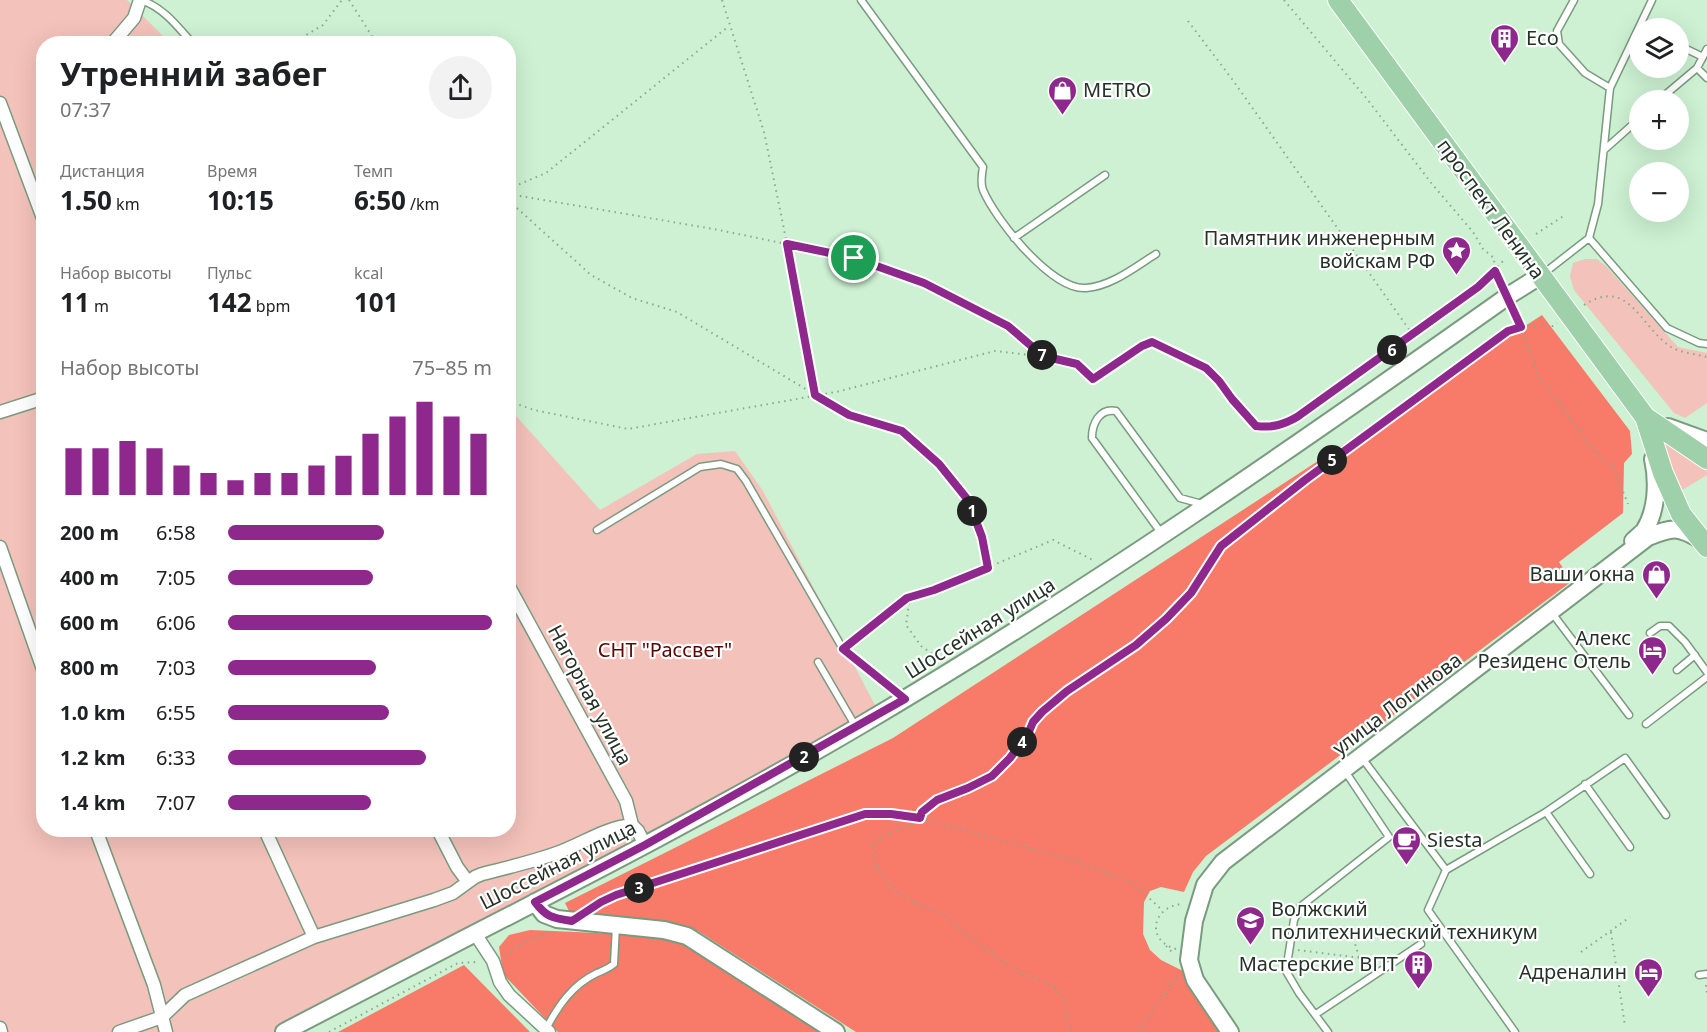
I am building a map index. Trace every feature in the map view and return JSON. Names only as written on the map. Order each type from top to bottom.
[{"type":"main road","name":"проспект Ленина","points":[[1337,3],[1645,417],[1663,473],[1682,514],[1705,544]]},
{"type":"main road","name":"проспект Ленина","points":[[1645,417],[1707,459]]},
{"type":"street","points":[[119,36],[134,18],[140,0]]},
{"type":"street","points":[[0,103],[36,200]]},
{"type":"street","name":"Шоссейная улица","points":[[284,1032],[645,845],[905,699],[1111,570],[1211,504],[1540,276]]},
{"type":"street","points":[[0,412],[36,401]]},
{"type":"street","points":[[1645,417],[1707,441]]},
{"type":"street","points":[[1598,576],[1611,558],[1643,531],[1652,506],[1656,487],[1655,468],[1645,417]]},
{"type":"street","name":"улица Логинова","points":[[1230,1032],[1195,980],[1189,960],[1194,921],[1205,885],[1223,862],[1648,537],[1672,529],[1684,530],[1705,544]]},
{"type":"street","points":[[0,547],[36,649]]},
{"type":"street","name":"Нагорная улица","points":[[516,600],[626,801],[632,825],[645,845]]},
{"type":"street","points":[[119,1032],[162,1017],[185,995],[314,937],[434,900],[453,893],[482,874],[554,854],[581,844],[605,830],[632,825]]},
{"type":"street","points":[[99,837],[154,985],[166,1032]]},
{"type":"street","points":[[268,837],[314,937]]},
{"type":"street","points":[[442,837],[457,867],[468,882]]},
{"type":"street","points":[[535,902],[549,917],[676,932],[695,940],[836,1032]]},
{"type":"street","points":[[474,932],[493,961],[500,982],[509,995],[547,1031]]},
{"type":"lane","points":[[140,0],[157,7],[166,14],[186,36]]},
{"type":"lane","points":[[861,0],[982,167],[981,187],[1014,238],[1051,275],[1065,285],[1087,288],[1106,284],[1156,254]]},
{"type":"lane","points":[[1574,0],[1557,31],[1559,44],[1585,73],[1610,88]]},
{"type":"lane","points":[[1645,18],[1652,0]]},
{"type":"lane","points":[[1671,90],[1697,68],[1707,49]]},
{"type":"lane","points":[[1689,50],[1703,57]]},
{"type":"lane","points":[[1540,276],[1589,238],[1598,204],[1610,88],[1629,51]]},
{"type":"lane","points":[[1697,68],[1707,78]]},
{"type":"lane","points":[[1604,150],[1629,128]]},
{"type":"lane","points":[[1014,238],[1105,175]]},
{"type":"lane","points":[[1589,238],[1667,328],[1699,344],[1707,344]]},
{"type":"lane","points":[[1163,534],[1092,438],[1097,417],[1103,413],[1110,410],[1116,411],[1180,498],[1195,503],[1211,504]]},
{"type":"lane","points":[[597,530],[700,467],[721,464],[737,470],[746,481],[843,649],[905,699]]},
{"type":"lane","points":[[1551,612],[1629,715]]},
{"type":"lane","points":[[1646,724],[1707,674],[1695,655],[1670,626],[1660,626],[1650,633]]},
{"type":"lane","points":[[1677,670],[1695,655]]},
{"type":"lane","points":[[818,662],[856,728]]},
{"type":"lane","points":[[1362,757],[1446,870]]},
{"type":"lane","points":[[1515,1032],[1428,909],[1446,870],[1546,812],[1625,758],[1666,815]]},
{"type":"lane","points":[[1328,1032],[1286,971],[1294,920],[1300,907],[1389,837],[1344,771]]},
{"type":"lane","points":[[1586,784],[1630,846]]},
{"type":"lane","points":[[1546,812],[1590,874]]},
{"type":"lane","points":[[547,1031],[557,1008],[567,995],[597,973],[607,970],[614,964],[616,925]]},
{"type":"lane","points":[[1316,1014],[1421,944]]},
{"type":"lane","points":[[1699,975],[1707,974]]},
{"type":"path","points":[[304,36],[323,25],[342,0]]},
{"type":"path","points":[[349,0],[372,36]]},
{"type":"path","points":[[722,0],[764,132],[815,395]]},
{"type":"path","points":[[1284,0],[1367,99],[1432,184],[1473,232],[1483,249],[1494,258],[1495,271],[1521,327],[1539,377],[1598,455],[1611,464],[1628,504]]},
{"type":"path","points":[[1188,21],[1232,79],[1413,335]]},
{"type":"path","points":[[516,186],[546,173],[729,26]]},
{"type":"path","points":[[516,195],[714,229],[854,258],[924,283],[1008,326],[1043,356]]},
{"type":"path","points":[[516,207],[591,274],[632,298],[677,312],[849,415],[902,431],[939,464],[968,500],[982,537],[988,568]]},
{"type":"path","points":[[1536,234],[1565,215]]},
{"type":"path","points":[[516,404],[534,410],[628,429],[836,392],[995,351],[1043,356],[1077,364],[1093,379],[1142,346],[1152,342],[1206,368],[1256,426],[1268,428],[1285,424],[1413,335],[1478,287],[1505,258]]},
{"type":"path","points":[[1071,1032],[1063,996],[1048,982],[1022,974],[967,936],[944,914],[920,906],[894,890],[877,869],[872,845],[890,833],[915,823],[922,812],[937,800],[992,776],[1010,758],[1042,712],[1067,691],[1136,645],[1166,619],[1191,593],[1221,546],[1305,480],[1508,331],[1532,324],[1553,326],[1594,299],[1607,296],[1618,297],[1635,309],[1662,340],[1673,348],[1707,357]]},
{"type":"path","points":[[843,649],[910,597],[934,590],[1053,540],[1111,570]]},
{"type":"path","points":[[910,597],[906,625],[921,646],[954,669]]},
{"type":"path","points":[[328,1032],[458,963],[493,961],[502,957],[526,941],[552,932],[616,895],[865,814],[891,814],[920,818],[1072,860],[1134,884],[1163,911]]},
{"type":"path","points":[[1176,956],[1157,934],[1156,927],[1157,920],[1163,911],[1172,905],[1182,904]]},
{"type":"path","points":[[1581,952],[1630,917]]},
{"type":"path","points":[[1292,930],[1353,937],[1359,958]]},
{"type":"path","points":[[1611,932],[1625,1026]]},
{"type":"path","points":[[1166,946],[1176,949]]},
{"type":"path","points":[[1289,949],[1361,958],[1374,976]]},
{"type":"path","points":[[1138,1032],[1178,976],[1179,969]]},
{"type":"path","points":[[1706,983],[1707,994]]},
{"type":"green space","name":"СНТ \"Рассвет\"","points":[[0,0],[127,0],[163,36],[36,36],[36,837],[516,837],[516,416],[600,510],[697,454],[735,451],[763,491],[877,709],[631,846],[277,1032],[0,1032]]},
{"type":"green space","points":[[1585,259],[1597,259],[1606,266],[1678,347],[1707,353],[1707,403],[1685,418],[1674,413],[1574,290],[1570,276],[1573,263]]},
{"type":"green space","points":[[1653,431],[1707,471],[1707,475],[1679,492]]},
{"type":"shaded area","points":[[1542,315],[1630,431],[1632,454],[1624,463],[1623,513],[1559,562],[1572,581],[1206,856],[1193,872],[1184,892],[1161,887],[1150,891],[1144,902],[1143,934],[1150,950],[1161,960],[1185,972],[1222,1032],[856,1032],[698,931],[571,915],[565,903],[893,738]]},
{"type":"shaded area","points":[[530,930],[642,935],[680,942],[824,1032],[558,1032],[503,974],[499,947],[509,935]]},
{"type":"shaded area","points":[[464,965],[530,1032],[338,1032]]},
{"type":"place","name":"Eco","points":[[1505,64]]},
{"type":"place","name":"METRO","points":[[1062,116]]},
{"type":"place","name":"Памятник инженерным войскам РФ","points":[[1456,276]]},
{"type":"place","name":"Ваши окна","points":[[1656,600]]},
{"type":"place","name":"Алекс Резиденс Отель","points":[[1652,676]]},
{"type":"place","name":"Siesta","points":[[1406,866]]},
{"type":"place","name":"Волжский политехнический техникум","points":[[1250,946]]},
{"type":"place","name":"Мастерские ВПТ","points":[[1419,990]]},
{"type":"place","name":"Адреналин","points":[[1648,998]]},
{"type":"route","points":[[787,244],[854,258],[924,283],[1008,326],[1043,356],[1077,364],[1093,379],[1142,346],[1152,342],[1206,368],[1256,426],[1268,428],[1285,424],[1297,417],[1413,335],[1478,287],[1495,271],[1521,327],[1508,331],[1305,480],[1221,546],[1191,593],[1166,619],[1136,645],[1067,691],[1042,712],[1010,758],[992,776],[937,800],[922,812],[920,818],[891,814],[865,814],[616,895],[572,921],[549,917],[535,902],[645,845],[905,699],[843,649],[907,598],[934,590],[988,568],[982,537],[968,500],[939,464],[902,431],[849,415],[815,395],[787,244]]}]
